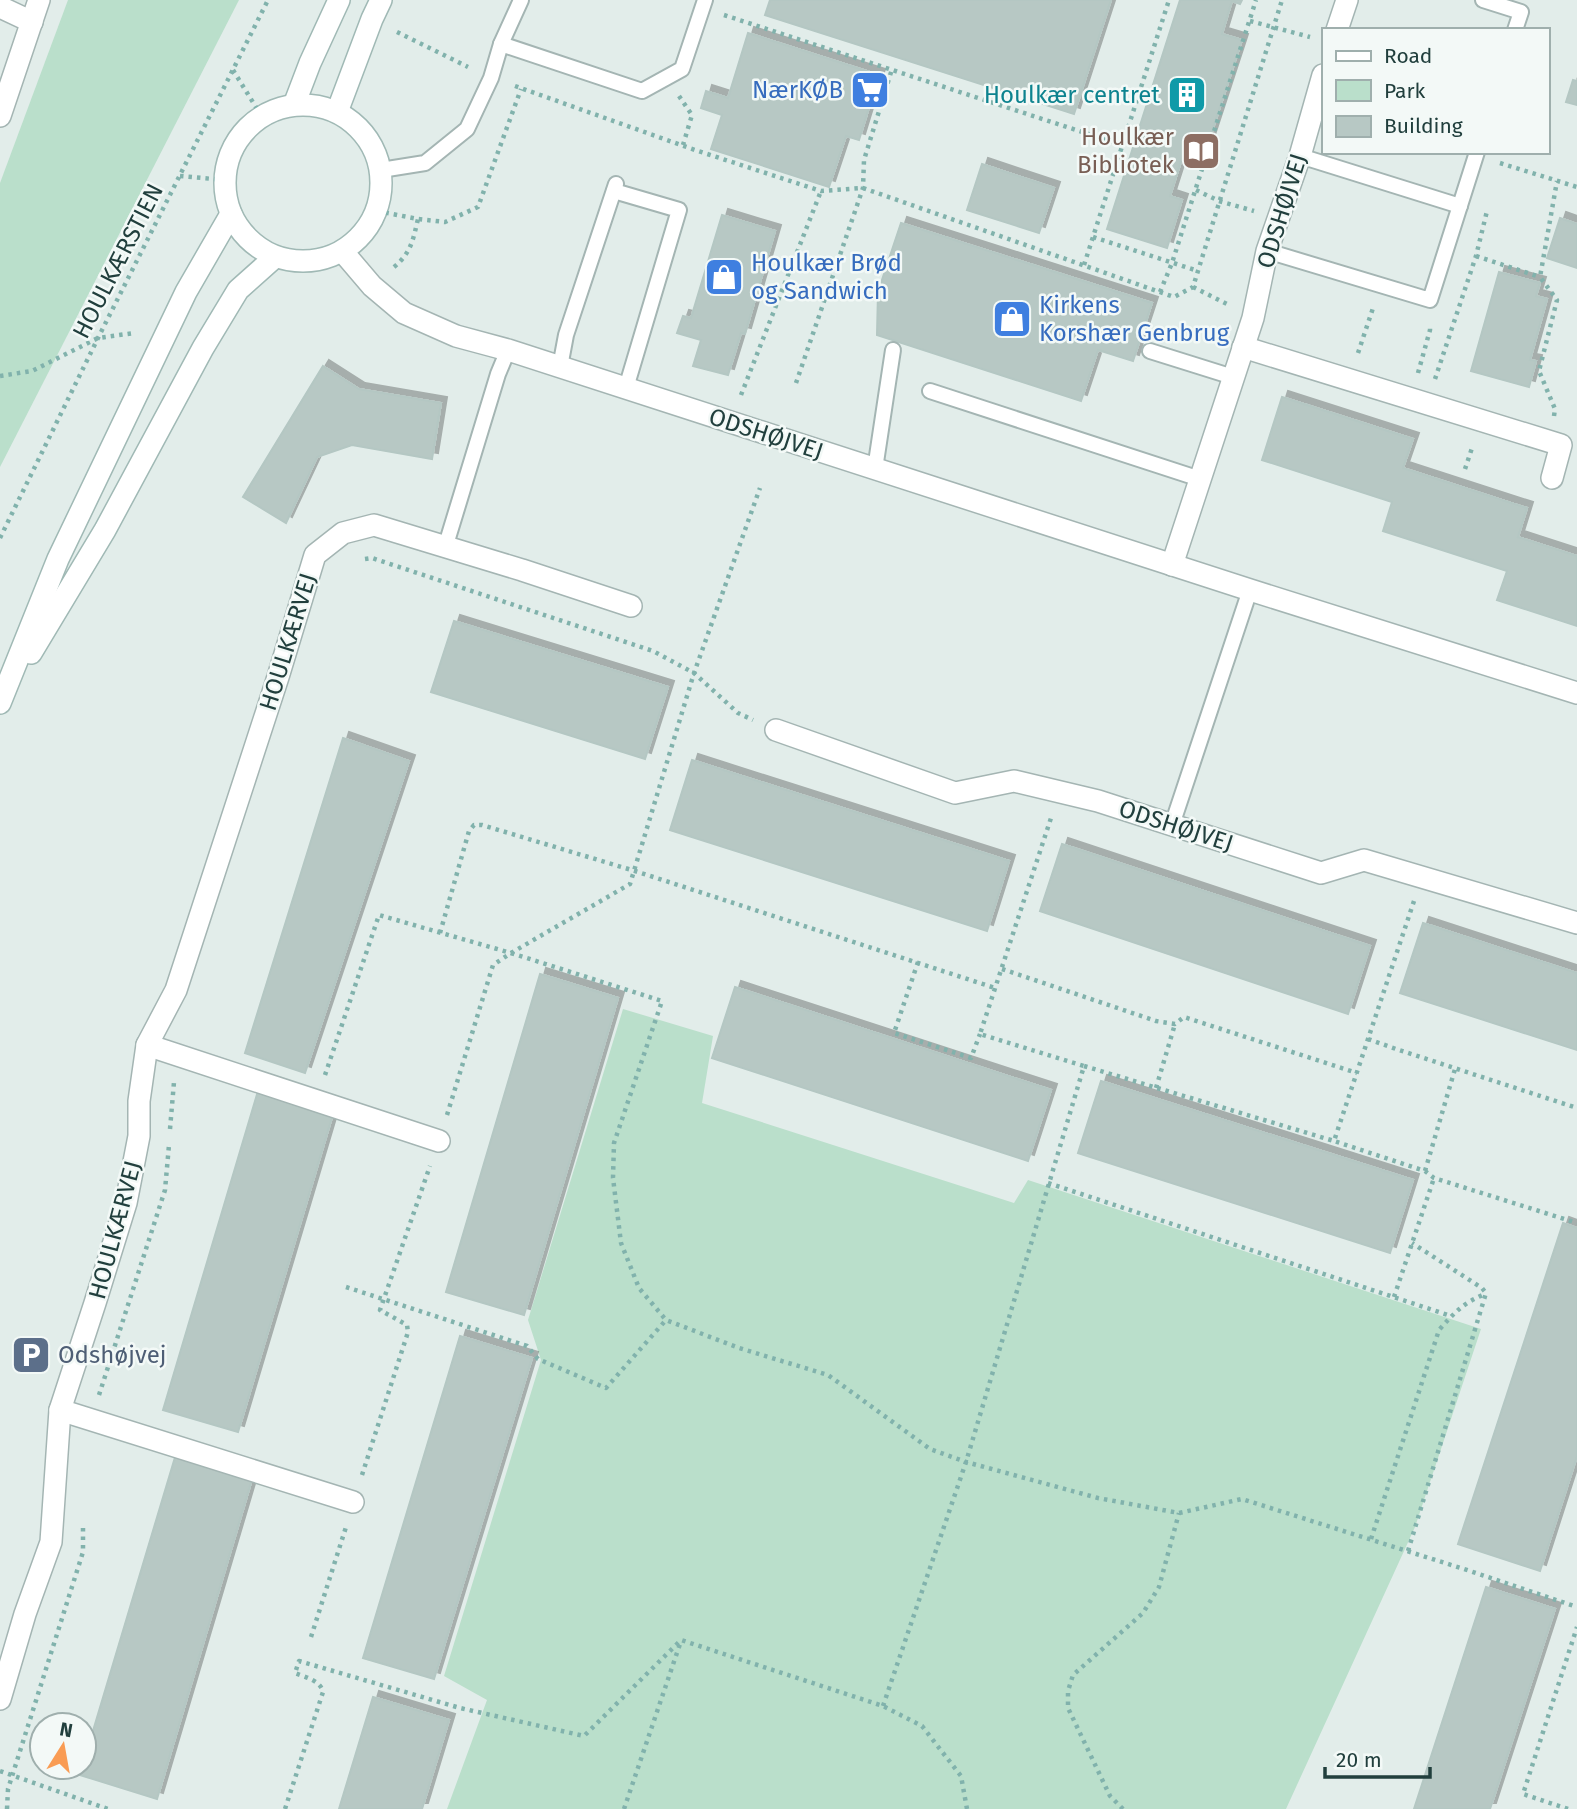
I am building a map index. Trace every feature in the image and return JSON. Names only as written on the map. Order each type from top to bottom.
[{"type":"street","points":[[0,116],[39,0]]},
{"type":"street","points":[[294,105],[339,0]]},
{"type":"street","points":[[1338,28],[1347,0]]},
{"type":"street","points":[[0,7],[32,22]]},
{"type":"street","points":[[337,112],[376,9]]},
{"type":"street","name":"ODSHØJVEJ","points":[[1172,565],[1252,318],[1267,251],[1300,156],[1322,79]]},
{"type":"street","points":[[294,105],[316,106],[337,112],[363,132],[374,150],[381,170],[382,191],[377,211],[364,234],[343,252],[321,260],[298,262],[275,257],[256,247],[241,232],[230,214],[224,180],[235,144],[247,129],[277,109],[294,105]]},
{"type":"street","points":[[0,704],[58,559],[186,292],[230,214]]},
{"type":"street","name":"ODSHØJVEJ","points":[[343,252],[372,286],[404,313],[456,336],[560,366],[1172,565],[1577,693]]},
{"type":"street","points":[[0,704],[105,530],[203,348],[238,290],[275,257]]},
{"type":"street","points":[[1243,347],[1562,445],[1552,478]]},
{"type":"street","name":"HOULKÆRVEJ","points":[[0,1699],[25,1614],[51,1542],[60,1410],[126,1203],[139,1136],[139,1101],[148,1045],[176,990],[315,555],[342,533],[374,525],[631,606]]},
{"type":"street","name":"ODSHØJVEJ","points":[[776,730],[955,793],[1014,781],[1098,801],[1321,873],[1364,860],[1577,923]]},
{"type":"street","points":[[148,1045],[439,1141]]},
{"type":"street","points":[[60,1410],[353,1503]]},
{"type":"lane","points":[[381,170],[425,163],[467,129],[491,78],[501,44],[521,0]]},
{"type":"lane","points":[[1483,0],[1521,12],[1517,28]]},
{"type":"lane","points":[[501,44],[642,91],[682,69],[703,5]]},
{"type":"lane","points":[[1267,251],[1430,300],[1476,154]]},
{"type":"lane","points":[[1300,156],[1460,206]]},
{"type":"lane","points":[[560,366],[566,335],[615,187],[679,210],[626,388]]},
{"type":"lane","points":[[445,548],[498,374],[508,350]]},
{"type":"lane","points":[[875,469],[893,350]]},
{"type":"lane","points":[[1150,351],[1233,377]]},
{"type":"lane","points":[[930,391],[1200,479]]},
{"type":"lane","points":[[1172,825],[1250,590]]},
{"type":"path","name":"HOULKÆRSTIEN","points":[[0,538],[268,0]]},
{"type":"path","points":[[1083,265],[1169,0]]},
{"type":"path","points":[[1160,292],[1196,190],[1256,0]]},
{"type":"path","points":[[376,9],[491,78],[521,89],[821,191],[863,188],[1174,297],[1193,287],[1282,0]]},
{"type":"path","points":[[703,5],[1122,145]]},
{"type":"path","points":[[1250,21],[1311,38]]},
{"type":"path","points":[[233,69],[262,117]]},
{"type":"path","points":[[796,383],[863,188],[864,160],[892,69]]},
{"type":"path","points":[[667,77],[692,115],[683,145]]},
{"type":"path","points":[[377,211],[445,222],[478,207],[521,89]]},
{"type":"path","points":[[1502,154],[1500,163],[1577,187]]},
{"type":"path","points":[[180,176],[224,180]]},
{"type":"path","points":[[1540,277],[1557,181]]},
{"type":"path","points":[[1196,190],[1219,201],[1278,219]]},
{"type":"path","points":[[731,423],[754,357],[821,191]]},
{"type":"path","points":[[1435,380],[1476,256],[1489,203]]},
{"type":"path","points":[[372,286],[404,259],[412,245],[418,219]]},
{"type":"path","points":[[1093,237],[1198,271]]},
{"type":"path","points":[[1476,256],[1540,277],[1557,300],[1539,371],[1555,409],[1553,419]]},
{"type":"path","points":[[1349,380],[1381,284]]},
{"type":"path","points":[[1418,374],[1430,330],[1430,300]]},
{"type":"path","points":[[0,376],[32,371],[98,338]]},
{"type":"path","points":[[311,1637],[408,1332],[407,1325],[380,1310],[439,1141],[493,965],[630,884],[694,673],[760,488]]},
{"type":"path","points":[[359,560],[372,558],[653,651],[694,673],[738,713],[776,730]]},
{"type":"path","points":[[918,962],[894,1032],[971,1058],[1060,792]]},
{"type":"path","points":[[440,933],[469,831],[474,825],[482,825],[635,871],[995,988]]},
{"type":"path","points":[[1334,1141],[1422,877]]},
{"type":"path","points":[[316,1101],[379,915],[662,1001],[614,1143],[613,1178],[621,1243],[639,1288],[666,1320],[739,1348],[828,1376],[930,1450],[966,1462],[1098,1498],[1179,1513],[1242,1499],[1577,1606]]},
{"type":"path","points":[[1002,969],[1156,1021],[1175,1024]]},
{"type":"path","points":[[1156,1088],[1175,1024],[1184,1017],[1357,1073]]},
{"type":"path","points":[[980,1034],[1334,1141],[1425,1171],[1434,1178],[1577,1223]]},
{"type":"path","points":[[1368,1039],[1577,1108]]},
{"type":"path","points":[[91,1420],[165,1190],[176,1055]]},
{"type":"path","points":[[883,1706],[966,1462],[1084,1066]]},
{"type":"path","points":[[1425,1171],[1455,1069]]},
{"type":"path","points":[[1394,1297],[1434,1178]]},
{"type":"path","points":[[1048,1183],[1451,1316]]},
{"type":"path","points":[[1412,1243],[1486,1293]]},
{"type":"path","points":[[346,1287],[527,1346],[538,1359],[606,1388],[666,1320]]},
{"type":"path","points":[[1371,1539],[1439,1330],[1472,1299],[1486,1293]]},
{"type":"path","points":[[1408,1551],[1486,1293]]},
{"type":"path","points":[[1123,1809],[1110,1796],[1068,1709],[1068,1691],[1073,1675],[1143,1613],[1159,1587],[1179,1513]]},
{"type":"path","points":[[7,1809],[12,1775],[83,1552],[83,1524]]},
{"type":"path","points":[[1567,1809],[1523,1794],[1577,1627]]},
{"type":"path","points":[[681,1640],[883,1706],[922,1727],[961,1776],[967,1809]]},
{"type":"path","points":[[285,1809],[323,1692],[322,1686],[317,1682],[295,1673],[299,1661],[460,1708],[584,1735],[681,1640]]},
{"type":"path","points":[[624,1809],[681,1640]]},
{"type":"path","points":[[0,1771],[108,1809]]},
{"type":"green space","points":[[68,0],[239,0],[0,467],[0,183]]},
{"type":"green space","points":[[623,1009],[713,1036],[702,1103],[1014,1203],[1028,1180],[1481,1329],[1415,1527],[1286,1809],[447,1809],[487,1700],[444,1676],[541,1360],[528,1320]]},
{"type":"building","points":[[770,0],[1111,0],[1074,114],[765,15]]},
{"type":"building","name":"Houlkær centret","points":[[1180,0],[1242,0],[1240,4],[1232,1],[1222,34],[1242,40],[1204,156],[1185,149],[1170,196],[1182,200],[1167,248],[1107,229]]},
{"type":"building","points":[[748,33],[879,75],[859,140],[846,136],[829,187],[711,149],[722,115],[701,108],[706,91],[728,98]]},
{"type":"building","points":[[1573,80],[1577,81],[1577,105],[1566,102]]},
{"type":"building","points":[[982,164],[1054,188],[1039,233],[967,210]]},
{"type":"building","points":[[722,215],[775,231],[745,334],[741,333],[728,375],[693,366],[701,340],[677,333],[683,316],[691,318]]},
{"type":"building","points":[[1560,218],[1577,224],[1577,268],[1547,258]]},
{"type":"building","name":"Kirkens Korshær Genbrug","points":[[901,223],[1152,303],[1133,361],[1098,350],[1081,401],[877,335],[878,292]]},
{"type":"building","points":[[1499,272],[1540,283],[1536,296],[1547,299],[1530,360],[1536,361],[1529,387],[1471,371]]},
{"type":"building","points":[[323,366],[359,389],[441,403],[432,459],[352,445],[317,457],[286,523],[243,497]]},
{"type":"building","points":[[1282,397],[1413,439],[1403,468],[1527,508],[1518,537],[1577,556],[1577,626],[1497,600],[1507,571],[1383,531],[1392,502],[1262,460]]},
{"type":"building","points":[[454,621],[668,687],[645,759],[431,692]]},
{"type":"building","points":[[343,738],[409,761],[305,1073],[245,1053]]},
{"type":"building","points":[[692,760],[1009,861],[987,931],[670,830]]},
{"type":"building","points":[[1062,844],[1370,946],[1348,1014],[1040,911]]},
{"type":"building","points":[[1423,923],[1577,973],[1577,1050],[1400,993]]},
{"type":"building","points":[[540,974],[618,998],[524,1315],[446,1292]]},
{"type":"building","points":[[735,987],[1051,1090],[1028,1161],[712,1058]]},
{"type":"building","points":[[1101,1081],[1413,1180],[1390,1253],[1078,1153]]},
{"type":"building","points":[[258,1091],[333,1114],[238,1432],[163,1410]]},
{"type":"building","points":[[1563,1223],[1577,1228],[1577,1456],[1540,1571],[1458,1544]]},
{"type":"building","points":[[460,1336],[532,1358],[434,1679],[363,1658]]},
{"type":"building","points":[[176,1454],[253,1476],[157,1799],[98,1781],[98,1714]]},
{"type":"building","points":[[1486,1587],[1555,1609],[1490,1809],[1414,1809]]},
{"type":"building","points":[[373,1697],[449,1720],[422,1809],[339,1809]]},
{"type":"place","name":"NærKØB","points":[[870,90]]},
{"type":"place","name":"Houlkær centret","points":[[1187,95]]},
{"type":"place","name":"Houlkær Bibliotek","points":[[1201,151]]},
{"type":"place","name":"Houlkær Brød og Sandwich","points":[[724,277]]},
{"type":"place","name":"Kirkens Korshær Genbrug","points":[[1012,319]]},
{"type":"place","name":"Odshøjvej","points":[[31,1355]]}]
